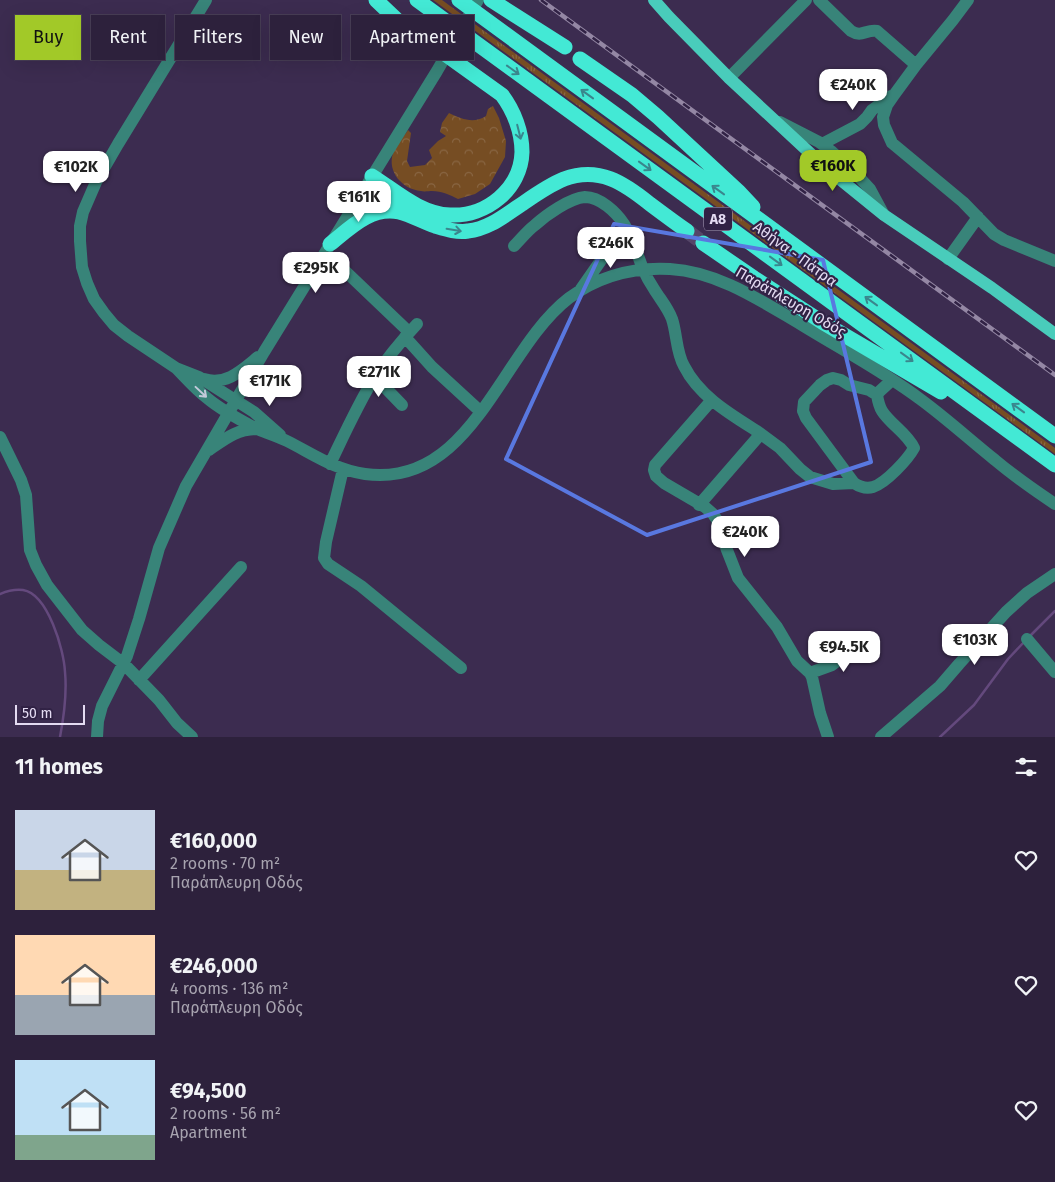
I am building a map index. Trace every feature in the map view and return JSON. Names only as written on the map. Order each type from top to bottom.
[{"type":"highway","points":[[369,182],[425,209],[437,213],[459,215],[488,206],[506,192],[512,184],[521,163],[522,152],[520,131],[516,119],[502,95],[396,19],[376,0]]},
{"type":"highway","name":"Αθήνα - Πάτρα","points":[[418,0],[1055,466]]},
{"type":"highway","name":"Αθήνα - Πάτρα","points":[[459,0],[1055,436]]},
{"type":"highway","points":[[491,0],[565,47]]},
{"type":"highway","points":[[580,59],[632,95],[658,117],[738,191],[772,229]]},
{"type":"highway","points":[[330,244],[366,216],[378,212],[399,212],[446,229],[462,232],[471,231],[496,222],[556,183],[573,177],[595,175],[620,182],[686,232]]},
{"type":"highway","points":[[369,182],[408,215]]},
{"type":"highway","points":[[703,243],[822,322],[1018,438]]},
{"type":"main road","points":[[654,0],[729,78],[826,168],[884,215],[992,288],[1055,334]]},
{"type":"street","name":"Παράπλευρη Οδός","points":[[206,0],[96,182],[83,212],[80,226],[80,248],[82,268],[87,283],[94,298],[114,325],[176,368],[206,398],[229,412],[258,429],[286,440],[310,454],[343,469],[381,475],[394,474],[419,467],[450,448],[470,426],[534,334],[568,299],[579,291],[612,276],[633,270],[672,269],[717,279],[736,287],[892,380],[920,399],[1033,489],[1055,504]]},
{"type":"street","points":[[97,737],[98,721],[102,706],[124,664],[140,619],[159,548],[186,486],[264,352],[437,71],[478,0]]},
{"type":"street","points":[[729,78],[806,0]]},
{"type":"street","points":[[819,0],[851,32],[861,34],[873,30],[877,31],[916,64]]},
{"type":"street","points":[[892,142],[884,125],[883,117],[887,105],[916,64],[968,0]]},
{"type":"street","points":[[860,124],[872,110],[894,95]]},
{"type":"street","points":[[771,118],[822,144],[831,151],[870,189],[884,215]]},
{"type":"street","points":[[822,144],[869,119],[875,120],[892,142],[957,197],[994,234],[1004,240],[1055,260]]},
{"type":"street","points":[[514,246],[535,225],[564,205],[583,197],[592,198],[613,211],[629,233],[643,269],[672,320],[684,366],[693,380],[711,400],[780,448],[810,477],[833,484],[854,483]]},
{"type":"street","points":[[948,259],[978,217]]},
{"type":"street","points":[[579,291],[604,256],[617,242],[629,233]]},
{"type":"street","points":[[342,268],[411,331],[432,367],[481,412]]},
{"type":"street","points":[[330,464],[352,418],[375,377],[411,331]]},
{"type":"street","points":[[199,377],[210,381],[226,379],[242,370],[264,352]]},
{"type":"street","name":"Παράπλευρη Οδός","points":[[176,368],[199,377],[254,412],[286,440]]},
{"type":"street","points":[[375,377],[402,404]]},
{"type":"street","points":[[833,378],[849,385],[869,390],[877,395],[883,412],[910,439],[914,448],[910,456],[874,487],[860,487],[854,483],[806,418],[803,411],[804,402],[820,385],[833,378]]},
{"type":"street","points":[[877,395],[892,380]]},
{"type":"street","points":[[711,400],[655,465],[656,476],[664,483],[706,507],[717,520],[738,578],[777,627],[797,661],[810,673],[828,737]]},
{"type":"street","points":[[204,455],[223,440],[239,431],[258,429]]},
{"type":"street","points":[[699,504],[758,437],[757,431]]},
{"type":"street","points":[[0,437],[21,480],[26,496],[30,550],[47,585],[82,630],[99,646],[124,664],[160,700],[177,723],[192,737]]},
{"type":"street","points":[[343,469],[324,558],[328,564],[361,586],[461,668]]},
{"type":"street","points":[[139,680],[241,567]]},
{"type":"street","points":[[881,737],[940,686],[1006,612],[1027,593],[1055,574]]},
{"type":"street","points":[[810,673],[836,662],[837,652],[840,648],[855,637]]},
{"type":"street","points":[[1027,639],[1055,672]]},
{"type":"highlighted area","points":[[614,224],[823,260],[871,462],[647,535],[506,459]]},
{"type":"green space","points":[[433,0],[442,0],[463,15],[454,15]]},
{"type":"green space","points":[[474,23],[1055,448],[1055,454],[474,30]]},
{"type":"green space","points":[[493,106],[506,141],[505,157],[490,184],[475,194],[458,199],[439,192],[414,190],[402,183],[394,173],[392,167],[393,153],[408,130],[411,133],[407,161],[410,167],[425,165],[432,158],[429,150],[446,136],[440,132],[442,123],[449,113],[463,119],[477,120],[486,116],[488,109]]},
{"type":"waterway","points":[[0,594],[17,590],[23,590],[32,594],[40,601],[53,624],[62,650],[66,680],[65,704],[60,737]]},
{"type":"waterway","points":[[1030,636],[1055,611]]},
{"type":"waterway","points":[[940,737],[974,705],[1008,659],[1025,641]]},
{"type":"tunnel","points":[[687,231],[703,243]]},
{"type":"railway","points":[[541,0],[1055,375]]}]
